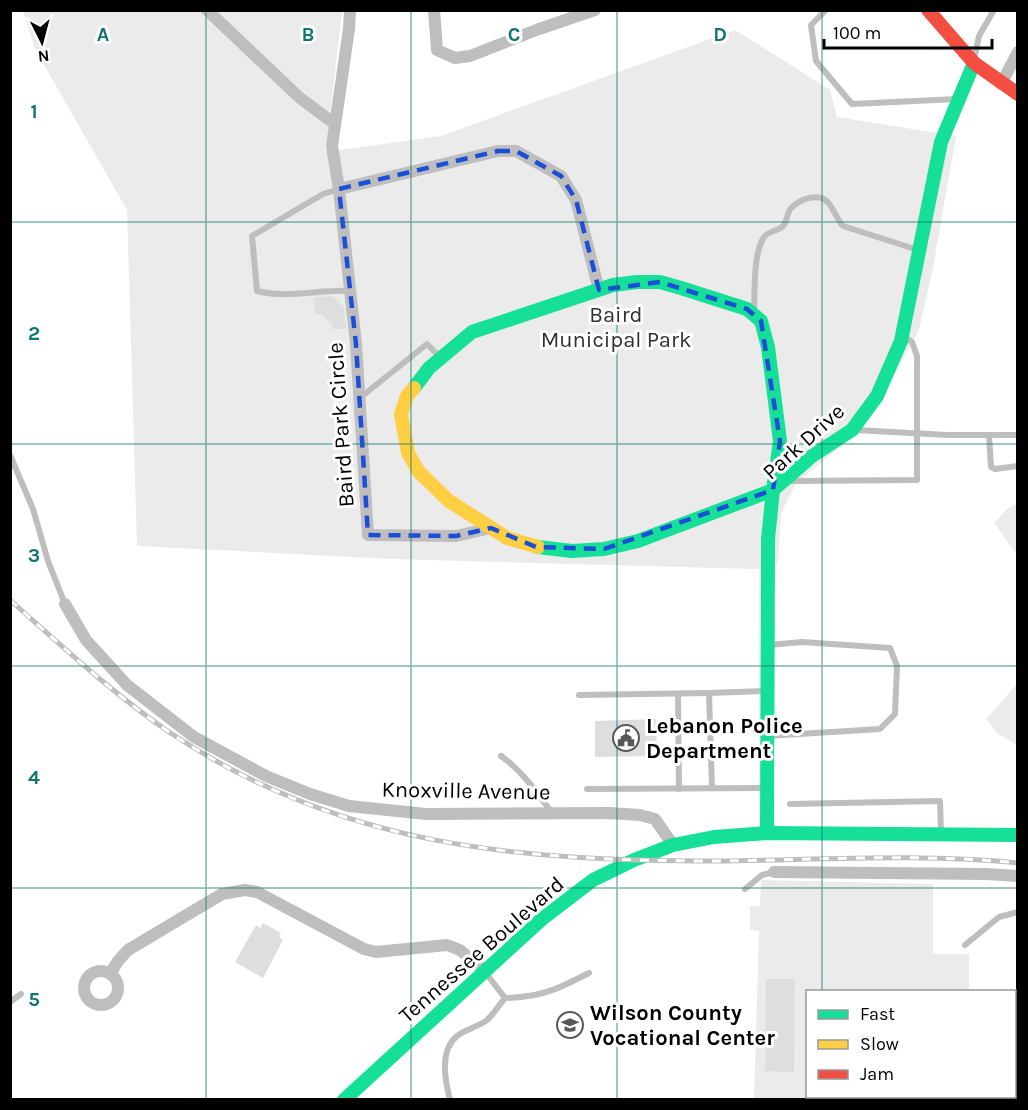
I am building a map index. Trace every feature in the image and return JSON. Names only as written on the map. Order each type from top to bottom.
[{"type":"street","points":[[207,10],[300,98],[335,124]]},
{"type":"street","name":"Baird Park Circle","points":[[350,10],[332,146],[356,344],[368,535],[456,536],[490,528]]},
{"type":"street","points":[[434,10],[437,50],[454,57],[478,54],[539,29],[595,10]]},
{"type":"street","points":[[928,10],[974,63],[1017,94]]},
{"type":"street","points":[[1001,84],[1017,52]]},
{"type":"street","name":"Park Drive","points":[[767,833],[768,539],[778,486],[812,456],[852,430],[877,396],[902,336],[941,142],[974,63]]},
{"type":"street","points":[[339,189],[498,152],[516,151],[561,176],[576,200],[599,290]]},
{"type":"street","points":[[637,282],[660,282],[747,309],[753,314],[761,321],[768,347],[780,441],[778,486],[638,541],[604,549],[572,551],[536,547],[507,538],[490,528],[449,501],[432,486],[419,472],[408,453],[401,414],[407,396],[415,383],[440,358],[471,332],[613,285],[637,282]]},
{"type":"street","name":"Knoxville Avenue","points":[[65,604],[86,640],[127,685],[194,737],[266,776],[310,794],[349,806],[426,814],[640,815],[655,819],[673,845]]},
{"type":"street","name":"Tennessee Boulevard","points":[[344,1100],[542,919],[593,880],[634,860],[673,845],[714,837],[767,833],[1017,835]]},
{"type":"street","points":[[774,872],[1017,876]]},
{"type":"street","points":[[110,974],[128,950],[222,894],[245,890],[257,892],[364,949],[376,952],[447,945],[460,950],[485,971]]},
{"type":"lane","points":[[826,10],[811,25],[816,61],[852,104],[959,99]]},
{"type":"lane","points":[[974,63],[979,36],[994,10]]},
{"type":"lane","points":[[339,189],[322,194],[252,236],[257,291],[273,295],[290,295],[322,291],[350,291]]},
{"type":"lane","points":[[753,314],[761,244],[767,234],[784,226],[791,208],[811,197],[822,198],[828,202],[843,226],[919,250]]},
{"type":"lane","points":[[778,486],[917,480],[917,356],[912,342],[902,336]]},
{"type":"lane","points":[[358,399],[427,344],[440,358]]},
{"type":"lane","points":[[852,430],[917,434],[1017,435]]},
{"type":"lane","points":[[989,435],[991,467],[995,469],[1017,466]]},
{"type":"lane","points":[[10,455],[33,509],[48,561],[65,604]]},
{"type":"lane","points":[[767,645],[802,642],[890,648],[897,666],[895,714],[880,729],[767,736]]},
{"type":"lane","points":[[579,695],[767,691]]},
{"type":"lane","points":[[709,693],[712,788]]},
{"type":"lane","points":[[678,694],[679,789]]},
{"type":"lane","points":[[501,756],[537,790],[552,813]]},
{"type":"lane","points":[[587,789],[767,788]]},
{"type":"lane","points":[[790,804],[940,801],[942,835]]},
{"type":"lane","points":[[745,889],[762,875],[774,872]]},
{"type":"lane","points":[[965,945],[999,917],[1017,912]]},
{"type":"lane","points":[[485,971],[505,998]]},
{"type":"lane","points":[[505,998],[521,998],[552,992],[590,973]]},
{"type":"lane","points":[[10,1002],[21,994]]},
{"type":"lane","points":[[450,1100],[445,1059],[450,1045],[457,1036],[486,1021],[505,998]]},
{"type":"highlighted area","points":[[498,151],[516,151],[561,176],[576,200],[599,290],[660,282],[747,309],[761,321],[780,441],[773,490],[604,549],[536,547],[491,528],[456,536],[368,535],[356,344],[339,189]]},
{"type":"green space","name":"Baird Municipal Park","points":[[23,11],[342,11],[326,152],[441,136],[735,30],[830,90],[837,117],[956,136],[933,268],[919,330],[873,414],[844,444],[796,483],[781,513],[778,564],[756,569],[392,559],[137,546],[127,210],[35,49]]},
{"type":"green space","points":[[1017,504],[1017,554],[994,523],[1008,508]]},
{"type":"green space","points":[[1017,684],[1017,745],[998,734],[986,719]]},
{"type":"green space","points":[[761,880],[933,884],[933,954],[969,954],[969,990],[806,990],[806,1098],[967,1099],[754,1099],[759,931],[750,930],[750,906],[760,906]]},
{"type":"building","points":[[332,296],[344,307],[346,329],[332,329],[332,324],[321,314],[315,314],[314,298]]},
{"type":"building","name":"Lebanon Police Department","points":[[656,719],[657,756],[595,757],[595,721]]},
{"type":"building","points":[[263,923],[281,933],[279,937],[283,940],[263,978],[235,962],[256,925],[260,928]]},
{"type":"building","points":[[766,979],[795,979],[794,1072],[765,1071]]},
{"type":"railway","points":[[10,600],[107,685],[169,732],[234,771],[299,801],[365,823],[433,840],[502,851],[573,857],[719,861],[944,858],[1018,863]]},
{"type":"traffic: fast","points":[[767,833],[768,539],[773,490],[812,456],[852,430],[877,396],[901,341],[941,142],[974,63]]},
{"type":"traffic: fast","points":[[538,547],[572,551],[604,549],[638,541],[773,490],[780,441],[768,347],[761,321],[747,309],[681,288],[660,282],[637,282]]},
{"type":"traffic: fast","points":[[414,388],[429,368],[472,332],[613,285],[637,282]]},
{"type":"traffic: fast","points":[[344,1100],[542,919],[593,880],[634,860],[673,845],[714,837],[767,833],[1018,835]]},
{"type":"traffic: slow","points":[[414,388],[407,396],[401,414],[408,453],[419,472],[449,501],[507,538],[538,547]]},
{"type":"traffic: jam","points":[[928,10],[974,63],[1018,94]]},
{"type":"place","name":"Lebanon Police Department","points":[[626,738]]},
{"type":"place","name":"Wilson County Vocational Center","points":[[570,1025]]}]
